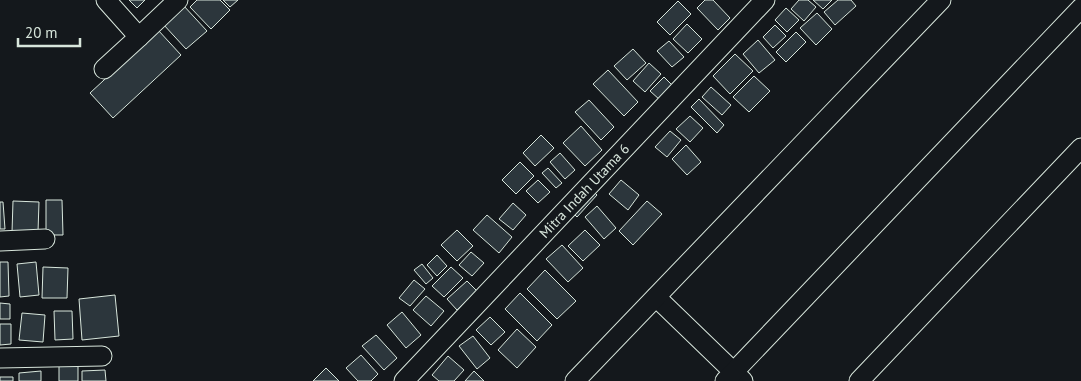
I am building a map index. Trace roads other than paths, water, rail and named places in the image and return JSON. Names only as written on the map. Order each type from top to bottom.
[{"type":"street","points":[[106,0],[139,37]]},
{"type":"street","points":[[104,69],[178,0]]},
{"type":"street","name":"Mitra Indah Utama 6","points":[[404,381],[765,0]]},
{"type":"street","points":[[575,381],[941,0]]},
{"type":"street","points":[[656,297],[734,378],[1081,8]]},
{"type":"street","points":[[859,381],[1081,148]]},
{"type":"street","points":[[0,241],[45,239]]},
{"type":"street","points":[[0,358],[102,356]]}]
